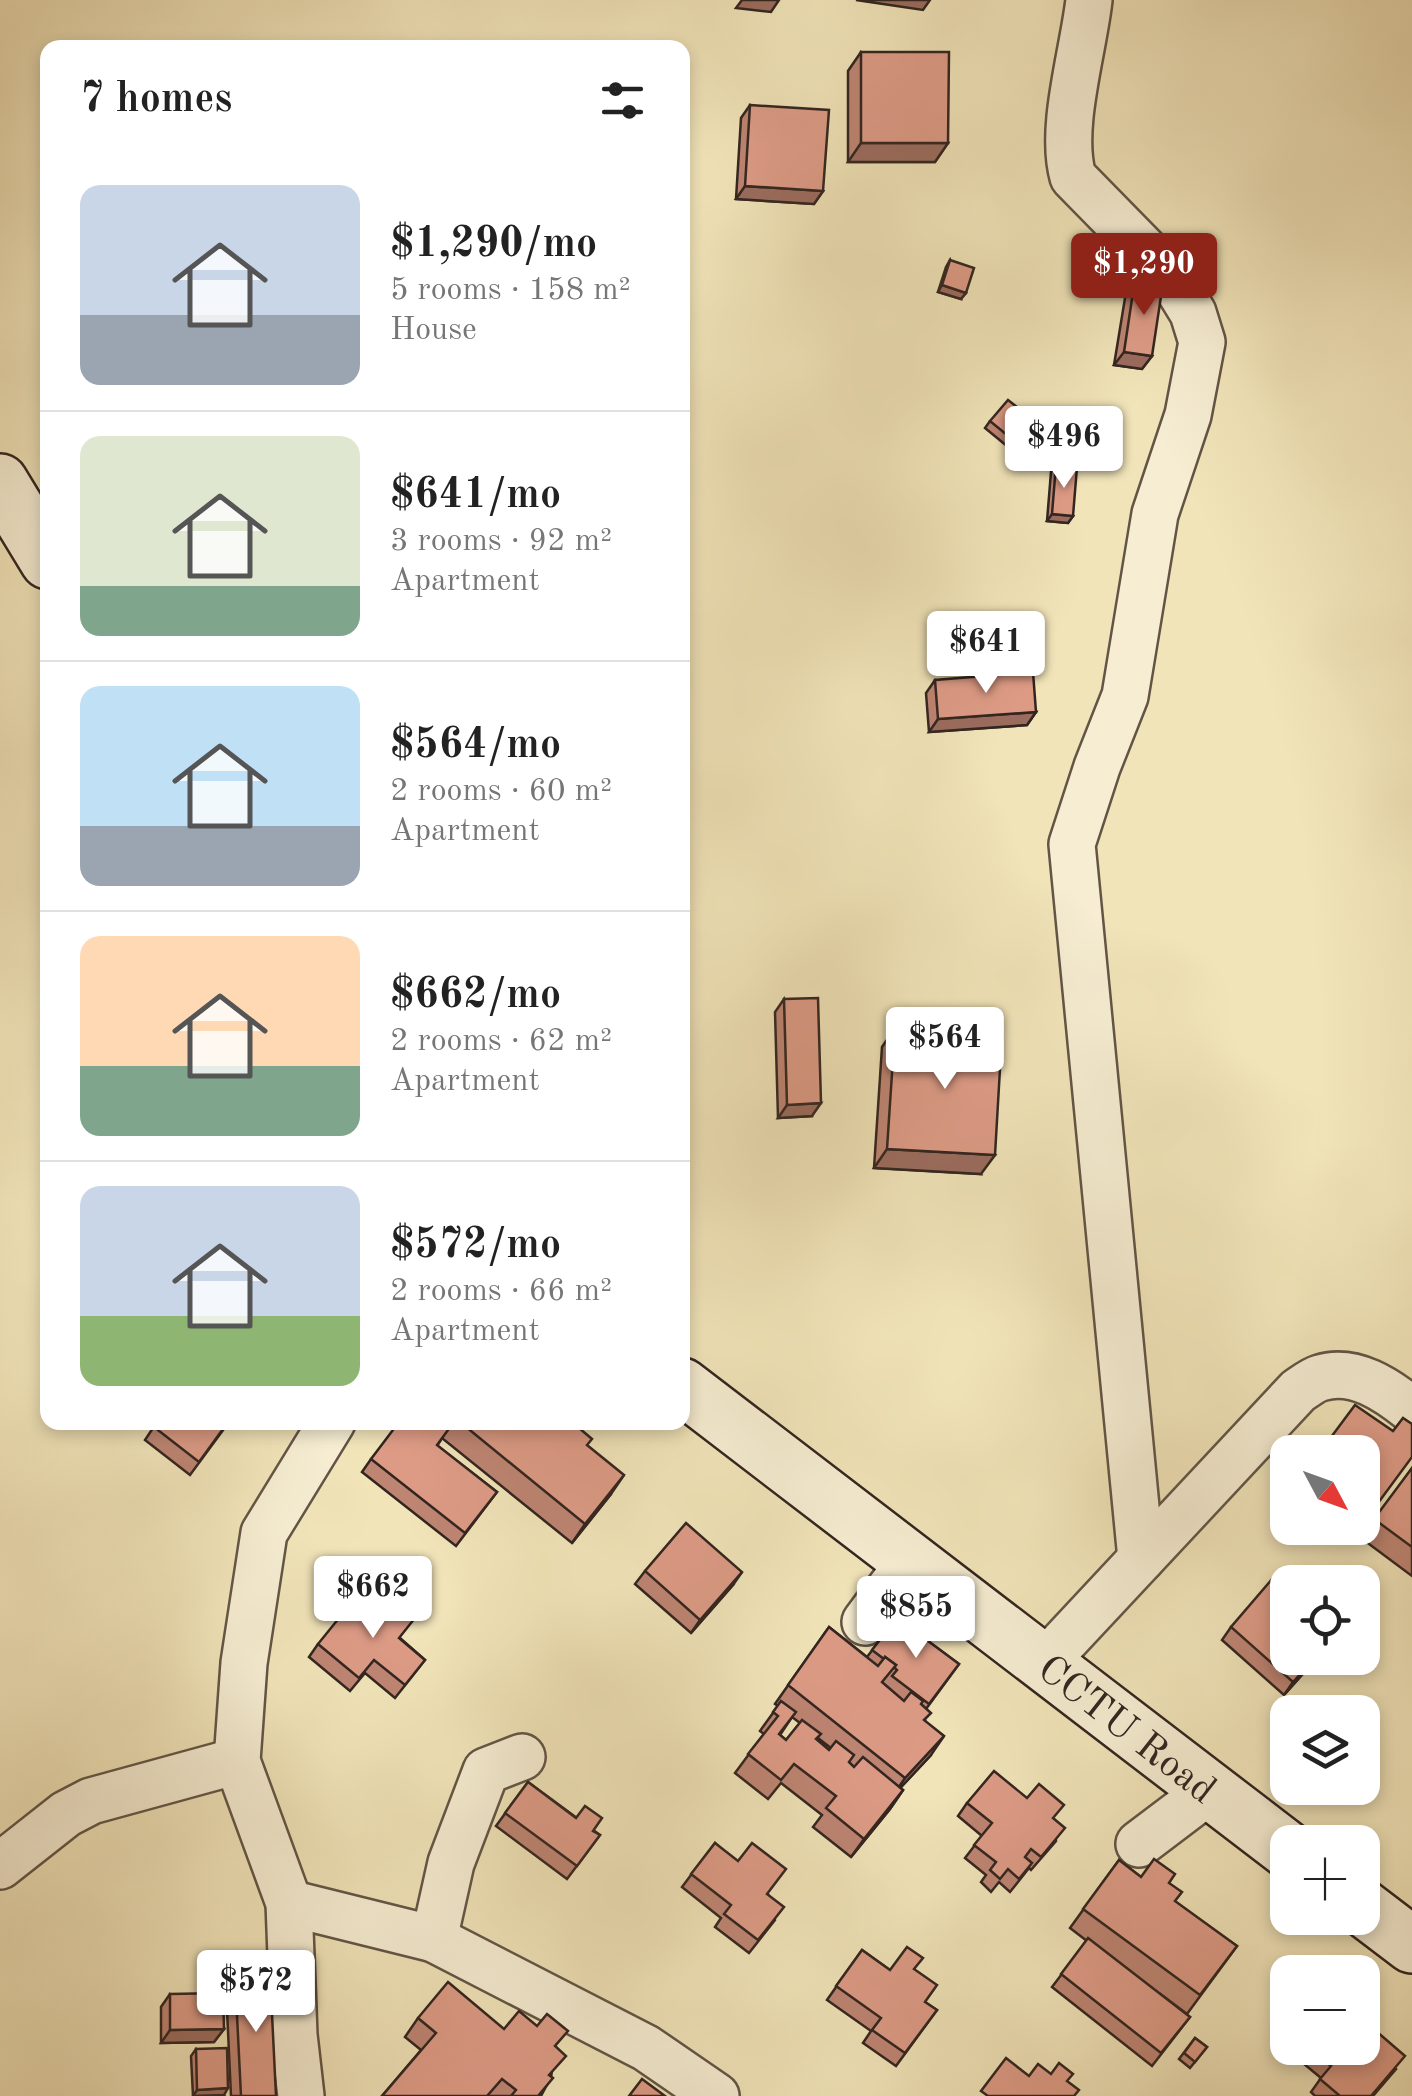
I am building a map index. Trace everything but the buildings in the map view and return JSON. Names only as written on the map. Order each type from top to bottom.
[{"type":"street","points":[[1088,0],[1068,136],[1068,158],[1074,177],[1171,277],[1192,313],[1202,342],[1188,414],[1155,514],[1125,696],[1072,844],[1141,1559]]},
{"type":"street","points":[[2,489],[40,548]]},
{"type":"street","points":[[1044,1664],[1298,1390],[1321,1377],[1356,1378],[1386,1389],[1412,1410]]},
{"type":"street","name":"CCTU Road","points":[[690,1392],[1270,1836]]},
{"type":"street","points":[[301,2096],[294,2035],[289,1903],[237,1761],[244,1663],[264,1533],[327,1430]]},
{"type":"street","points":[[865,1622],[911,1560]]},
{"type":"street","points":[[434,1939],[452,1864],[486,1771],[522,1757]]},
{"type":"street","points":[[0,1866],[66,1814],[91,1801],[237,1761]]},
{"type":"street","points":[[1139,1844],[1210,1790]]},
{"type":"street","points":[[289,1903],[434,1939],[646,2048],[716,2096]]},
{"type":"street","points":[[1380,1921],[1412,1945]]}]
